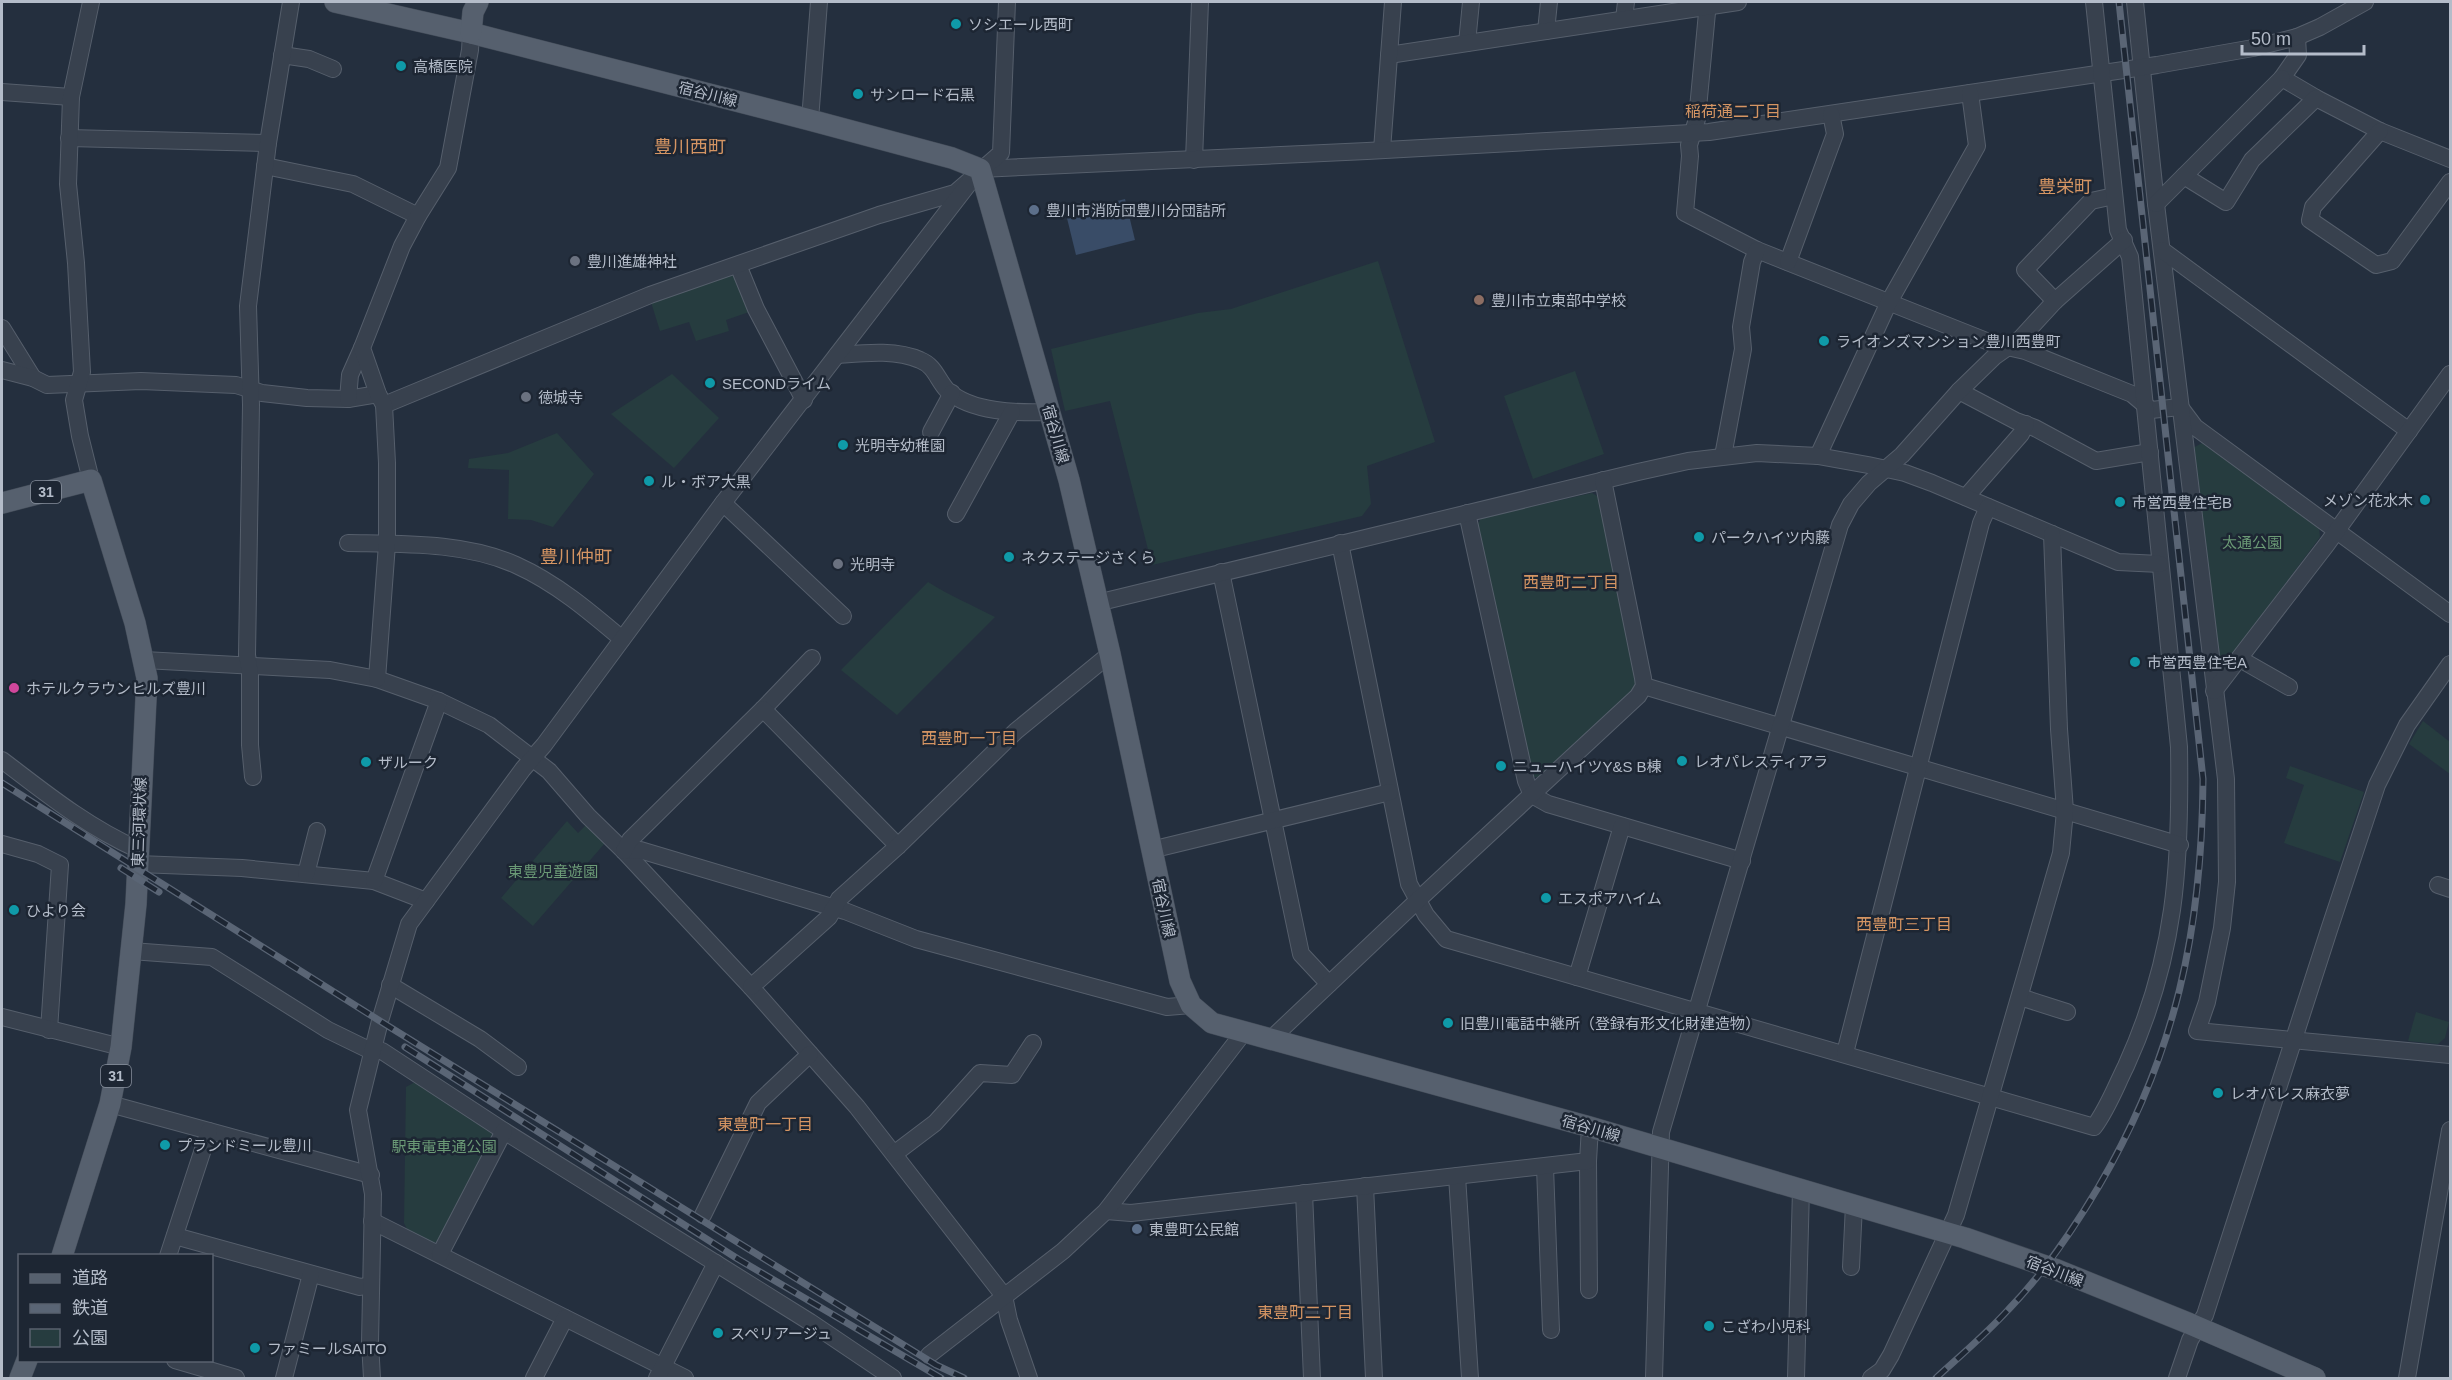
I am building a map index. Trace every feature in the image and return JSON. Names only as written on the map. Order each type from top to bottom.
[{"type":"main road","name":"宿谷川線","points":[[335,2],[471,33],[810,120],[952,158],[980,169],[1069,480],[1110,654],[1180,981],[1191,1005],[1212,1023],[1590,1127],[1949,1233],[2057,1270],[2198,1327],[2315,1378]]},
{"type":"main road","points":[[471,33],[473,12],[478,2]]},
{"type":"main road","name":"31","points":[[2,503],[91,480]]},
{"type":"main road","name":"東三河環状線","points":[[63,1254],[110,1104],[121,1047],[131,951],[147,678],[135,623],[91,480]]},
{"type":"main road","points":[[21,1378],[26,1362]]},
{"type":"street","points":[[91,2],[72,97],[68,183],[76,263],[82,372],[74,400],[91,480]]},
{"type":"street","points":[[253,777],[247,655],[248,306],[268,143],[291,2]]},
{"type":"street","points":[[810,120],[819,2]]},
{"type":"street","points":[[2,370],[33,378],[47,386],[141,381],[177,382],[236,385],[249,390],[306,398],[381,400],[650,296],[868,218],[955,192],[1001,153],[1007,2]]},
{"type":"street","points":[[1194,160],[1200,2]]},
{"type":"street","points":[[1382,150],[1393,2]]},
{"type":"street","points":[[1467,43],[1471,2]]},
{"type":"street","points":[[1546,31],[1549,2]]},
{"type":"street","points":[[1624,19],[1626,2]]},
{"type":"street","points":[[1389,55],[1708,4],[1738,2]]},
{"type":"street","points":[[1340,543],[1410,884],[1426,915],[1446,939],[2094,1127],[2103,1114],[2135,1046],[2156,986],[2172,921],[2180,845],[2180,747],[2130,257],[2118,230],[2094,2]]},
{"type":"street","points":[[2135,2],[2156,204],[2226,779],[2227,882],[2217,963],[2197,1031],[2451,1055]]},
{"type":"street","points":[[980,169],[1194,160],[1692,133],[1970,93],[2253,48],[2297,37],[2364,2]]},
{"type":"street","points":[[1708,4],[1697,119],[1689,145],[1685,213],[1757,250],[1994,344],[2025,351],[2132,394],[2151,410],[2180,407]]},
{"type":"street","points":[[348,399],[350,375],[390,274],[418,216],[448,168],[470,50],[471,33]]},
{"type":"street","points":[[2156,204],[2282,78],[2298,55],[2297,37]]},
{"type":"street","points":[[282,55],[309,59],[333,69]]},
{"type":"street","points":[[2282,78],[2380,131],[2451,159]]},
{"type":"street","points":[[2,92],[72,97]]},
{"type":"street","points":[[1818,456],[1889,302],[1977,146],[1970,93]]},
{"type":"street","points":[[2184,176],[2226,202],[2252,160],[2316,98]]},
{"type":"street","points":[[1788,262],[1835,134],[1831,114]]},
{"type":"street","points":[[2380,131],[2313,207],[2310,220],[2376,265],[2392,261],[2451,182]]},
{"type":"street","points":[[69,138],[268,143]]},
{"type":"street","points":[[265,166],[353,184],[418,216]]},
{"type":"street","points":[[372,1378],[371,1175],[358,1110],[390,985],[409,924],[723,503],[980,169]]},
{"type":"street","points":[[2055,301],[2025,270],[2091,201],[2114,196]]},
{"type":"street","points":[[1654,1378],[1661,1132],[1840,525],[1857,497],[1869,483],[1886,469],[1959,391],[1994,357],[2021,338],[2055,301],[2124,240]]},
{"type":"street","points":[[1723,456],[1743,349],[1741,327],[1752,262],[1757,250]]},
{"type":"street","points":[[2162,250],[2409,431]]},
{"type":"street","points":[[738,265],[756,309],[804,400]]},
{"type":"street","points":[[2,328],[33,378]]},
{"type":"street","points":[[362,348],[381,400],[387,464],[387,544],[377,679]]},
{"type":"street","points":[[837,355],[909,356],[930,366],[952,393],[990,409],[1012,412],[1049,412]]},
{"type":"street","points":[[2214,691],[2451,374]]},
{"type":"street","points":[[1959,391],[2096,461],[2150,452]]},
{"type":"street","points":[[931,432],[952,393]]},
{"type":"street","points":[[2180,407],[2195,427],[2451,614]]},
{"type":"street","points":[[956,514],[1012,412]]},
{"type":"street","points":[[1966,497],[2021,434],[2026,424]]},
{"type":"street","points":[[1097,603],[1603,480],[1688,461],[1757,453],[1818,456],[1905,473],[2118,562],[2160,564]]},
{"type":"street","points":[[1272,1038],[1638,696],[1644,686],[1603,480]]},
{"type":"street","points":[[723,503],[843,616]]},
{"type":"street","points":[[1845,1053],[1981,523],[1988,507]]},
{"type":"street","points":[[1467,513],[1526,781],[1532,795],[1548,804],[1742,861]]},
{"type":"street","points":[[1871,1378],[1882,1370],[1891,1355],[1949,1233],[2059,864],[2065,811],[2058,717],[2052,534]]},
{"type":"street","points":[[348,543],[440,547],[479,553],[514,564],[538,576],[577,601],[622,639]]},
{"type":"street","points":[[1221,572],[1301,954],[1329,984]]},
{"type":"street","points":[[751,987],[829,917],[839,899],[1016,731],[1110,654]]},
{"type":"street","points":[[624,852],[630,840],[763,710],[812,658]]},
{"type":"street","points":[[2240,659],[2289,687]]},
{"type":"street","points":[[144,660],[330,670],[377,679],[439,701],[489,725],[533,758],[549,771],[588,816],[751,987],[857,1107],[1004,1296],[1009,1320],[1029,1378]]},
{"type":"street","points":[[2177,1378],[2190,1340],[2205,1315],[2295,1041],[2332,919],[2378,785],[2407,725],[2451,664]]},
{"type":"street","points":[[1644,686],[2180,845]]},
{"type":"street","points":[[374,881],[439,701]]},
{"type":"street","points":[[763,710],[897,846]]},
{"type":"street","points":[[2,760],[59,803],[120,842],[137,857],[156,867],[242,868],[374,881],[426,901]]},
{"type":"street","points":[[1151,850],[1390,792]]},
{"type":"street","points":[[1577,977],[1622,826]]},
{"type":"street","points":[[306,874],[317,831]]},
{"type":"street","points":[[2,844],[38,854],[60,865],[49,1030]]},
{"type":"street","points":[[624,852],[640,850],[834,908],[916,939],[1167,1008],[1191,1005]]},
{"type":"street","points":[[131,951],[212,957],[328,1030],[382,1052],[716,1263],[891,1378]]},
{"type":"street","points":[[390,985],[480,1039],[518,1067]]},
{"type":"street","points":[[2020,997],[2067,1012]]},
{"type":"street","points":[[2,1017],[121,1047]]},
{"type":"street","points":[[929,1355],[1080,1236],[1106,1211],[1244,1032]]},
{"type":"street","points":[[894,1154],[935,1123],[980,1073],[1012,1075],[1033,1043]]},
{"type":"street","points":[[703,1215],[758,1103],[810,1054]]},
{"type":"street","points":[[110,1104],[371,1175]]},
{"type":"street","points":[[1589,1290],[1590,1127]]},
{"type":"street","points":[[2408,1378],[2451,1130]]},
{"type":"street","points":[[169,1254],[209,1131]]},
{"type":"street","points":[[440,1254],[504,1131]]},
{"type":"street","points":[[1106,1211],[1131,1213],[1588,1161]]},
{"type":"street","points":[[1545,1167],[1551,1330]]},
{"type":"street","points":[[1457,1176],[1470,1378]]},
{"type":"street","points":[[1365,1186],[1374,1378]]},
{"type":"street","points":[[1796,1378],[1801,1189]]},
{"type":"street","points":[[1304,1193],[1312,1378]]},
{"type":"street","points":[[1851,1267],[1854,1205]]},
{"type":"street","points":[[372,1221],[565,1318],[660,1373],[685,1378]]},
{"type":"street","points":[[175,1236],[360,1287],[371,1285]]},
{"type":"street","points":[[660,1373],[716,1263]]},
{"type":"street","points":[[284,1378],[311,1274]]},
{"type":"street","points":[[534,1378],[565,1318]]},
{"type":"street","points":[[182,1362],[236,1378]]},
{"type":"green space","points":[[1378,261],[1435,442],[1367,466],[1371,504],[1362,516],[1152,565],[1110,401],[1065,411],[1051,349],[1198,313],[1231,309]]},
{"type":"green space","points":[[734,274],[752,311],[726,320],[729,331],[696,341],[689,322],[660,331],[651,302]]},
{"type":"green space","points":[[1575,371],[1604,454],[1533,479],[1504,396]]},
{"type":"green space","points":[[672,374],[719,418],[674,468],[611,414]]},
{"type":"green space","points":[[557,433],[594,474],[553,527],[531,520],[508,519],[509,470],[468,468],[469,459],[508,453]]},
{"type":"green space","name":"太通公園","points":[[2202,443],[2319,528],[2320,537],[2227,662],[2215,662],[2189,450]]},
{"type":"green space","points":[[1592,493],[1599,497],[1638,680],[1633,692],[1541,777],[1531,777],[1477,526],[1481,518]]},
{"type":"green space","points":[[928,582],[995,617],[897,715],[841,670]]},
{"type":"green space","points":[[2423,721],[2450,742],[2450,774],[2409,744]]},
{"type":"green space","points":[[2290,766],[2364,792],[2340,862],[2284,843],[2304,785],[2286,778]]},
{"type":"green space","name":"東豊児童遊園","points":[[567,821],[578,833],[587,824],[605,843],[533,926],[501,898]]},
{"type":"green space","points":[[2416,1012],[2449,1022],[2445,1038],[2438,1044],[2408,1041]]},
{"type":"green space","name":"駅東電車通公園","points":[[415,1082],[490,1129],[493,1137],[441,1241],[431,1243],[408,1231],[404,1223],[406,1087]]},
{"type":"water","points":[[1125,199],[1135,240],[1076,255],[1066,214]]},
{"type":"railway","points":[[1936,1378],[2000,1319],[2046,1266],[2099,1186],[2126,1137],[2148,1088],[2179,990],[2190,939],[2197,888],[2203,779],[2119,2]]},
{"type":"railway","points":[[2,783],[380,1021],[936,1365],[964,1378]]},
{"type":"railway","points":[[121,868],[159,892]]},
{"type":"railway","points":[[405,1047],[738,1259],[941,1378]]},
{"type":"place","name":"ソシエール西町","points":[[956,24]]},
{"type":"place","name":"高橋医院","points":[[401,66]]},
{"type":"place","name":"サンロード石黒","points":[[858,94]]},
{"type":"place","name":"豊川市消防団豊川分団詰所","points":[[1034,210]]},
{"type":"place","name":"豊川進雄神社","points":[[575,261]]},
{"type":"place","name":"豊川市立東部中学校","points":[[1479,300]]},
{"type":"place","name":"ライオンズマンション豊川西豊町","points":[[1824,341]]},
{"type":"place","name":"SECONDライム","points":[[710,383]]},
{"type":"place","name":"徳城寺","points":[[526,397]]},
{"type":"place","name":"光明寺幼稚園","points":[[843,445]]},
{"type":"place","name":"ル・ボア大黒","points":[[649,481]]},
{"type":"place","name":"メゾン花水木","points":[[2425,500]]},
{"type":"place","name":"市営西豊住宅B","points":[[2120,502]]},
{"type":"place","name":"パークハイツ内藤","points":[[1699,537]]},
{"type":"place","name":"ネクステージさくら","points":[[1009,557]]},
{"type":"place","name":"光明寺","points":[[838,564]]},
{"type":"place","name":"市営西豊住宅A","points":[[2135,662]]},
{"type":"place","name":"ホテルクラウンヒルズ豊川","points":[[14,688]]},
{"type":"place","name":"レオパレスティアラ","points":[[1682,761]]},
{"type":"place","name":"ザルーク","points":[[366,762]]},
{"type":"place","name":"ニューハイツY&S B棟","points":[[1501,766]]},
{"type":"place","name":"エスポアハイム","points":[[1546,898]]},
{"type":"place","name":"ひより会","points":[[14,910]]},
{"type":"place","name":"旧豊川電話中継所（登録有形文化財建造物）","points":[[1448,1023]]},
{"type":"place","name":"レオパレス麻衣夢","points":[[2218,1093]]},
{"type":"place","name":"プランドミール豊川","points":[[165,1145]]},
{"type":"place","name":"東豊町公民館","points":[[1137,1229]]},
{"type":"place","name":"こざわ小児科","points":[[1709,1326]]},
{"type":"place","name":"スペリアージュ","points":[[718,1333]]},
{"type":"place","name":"ファミールSAITO","points":[[255,1348]]},
{"type":"district","name":"稲荷通二丁目","points":[[1733,111]]},
{"type":"district","name":"豊川西町","points":[[690,147]]},
{"type":"district","name":"豊栄町","points":[[2065,187]]},
{"type":"district","name":"豊川仲町","points":[[576,557]]},
{"type":"district","name":"西豊町二丁目","points":[[1571,582]]},
{"type":"district","name":"西豊町一丁目","points":[[969,738]]},
{"type":"district","name":"西豊町三丁目","points":[[1904,924]]},
{"type":"district","name":"東豊町一丁目","points":[[765,1124]]},
{"type":"district","name":"東豊町二丁目","points":[[1305,1312]]}]
